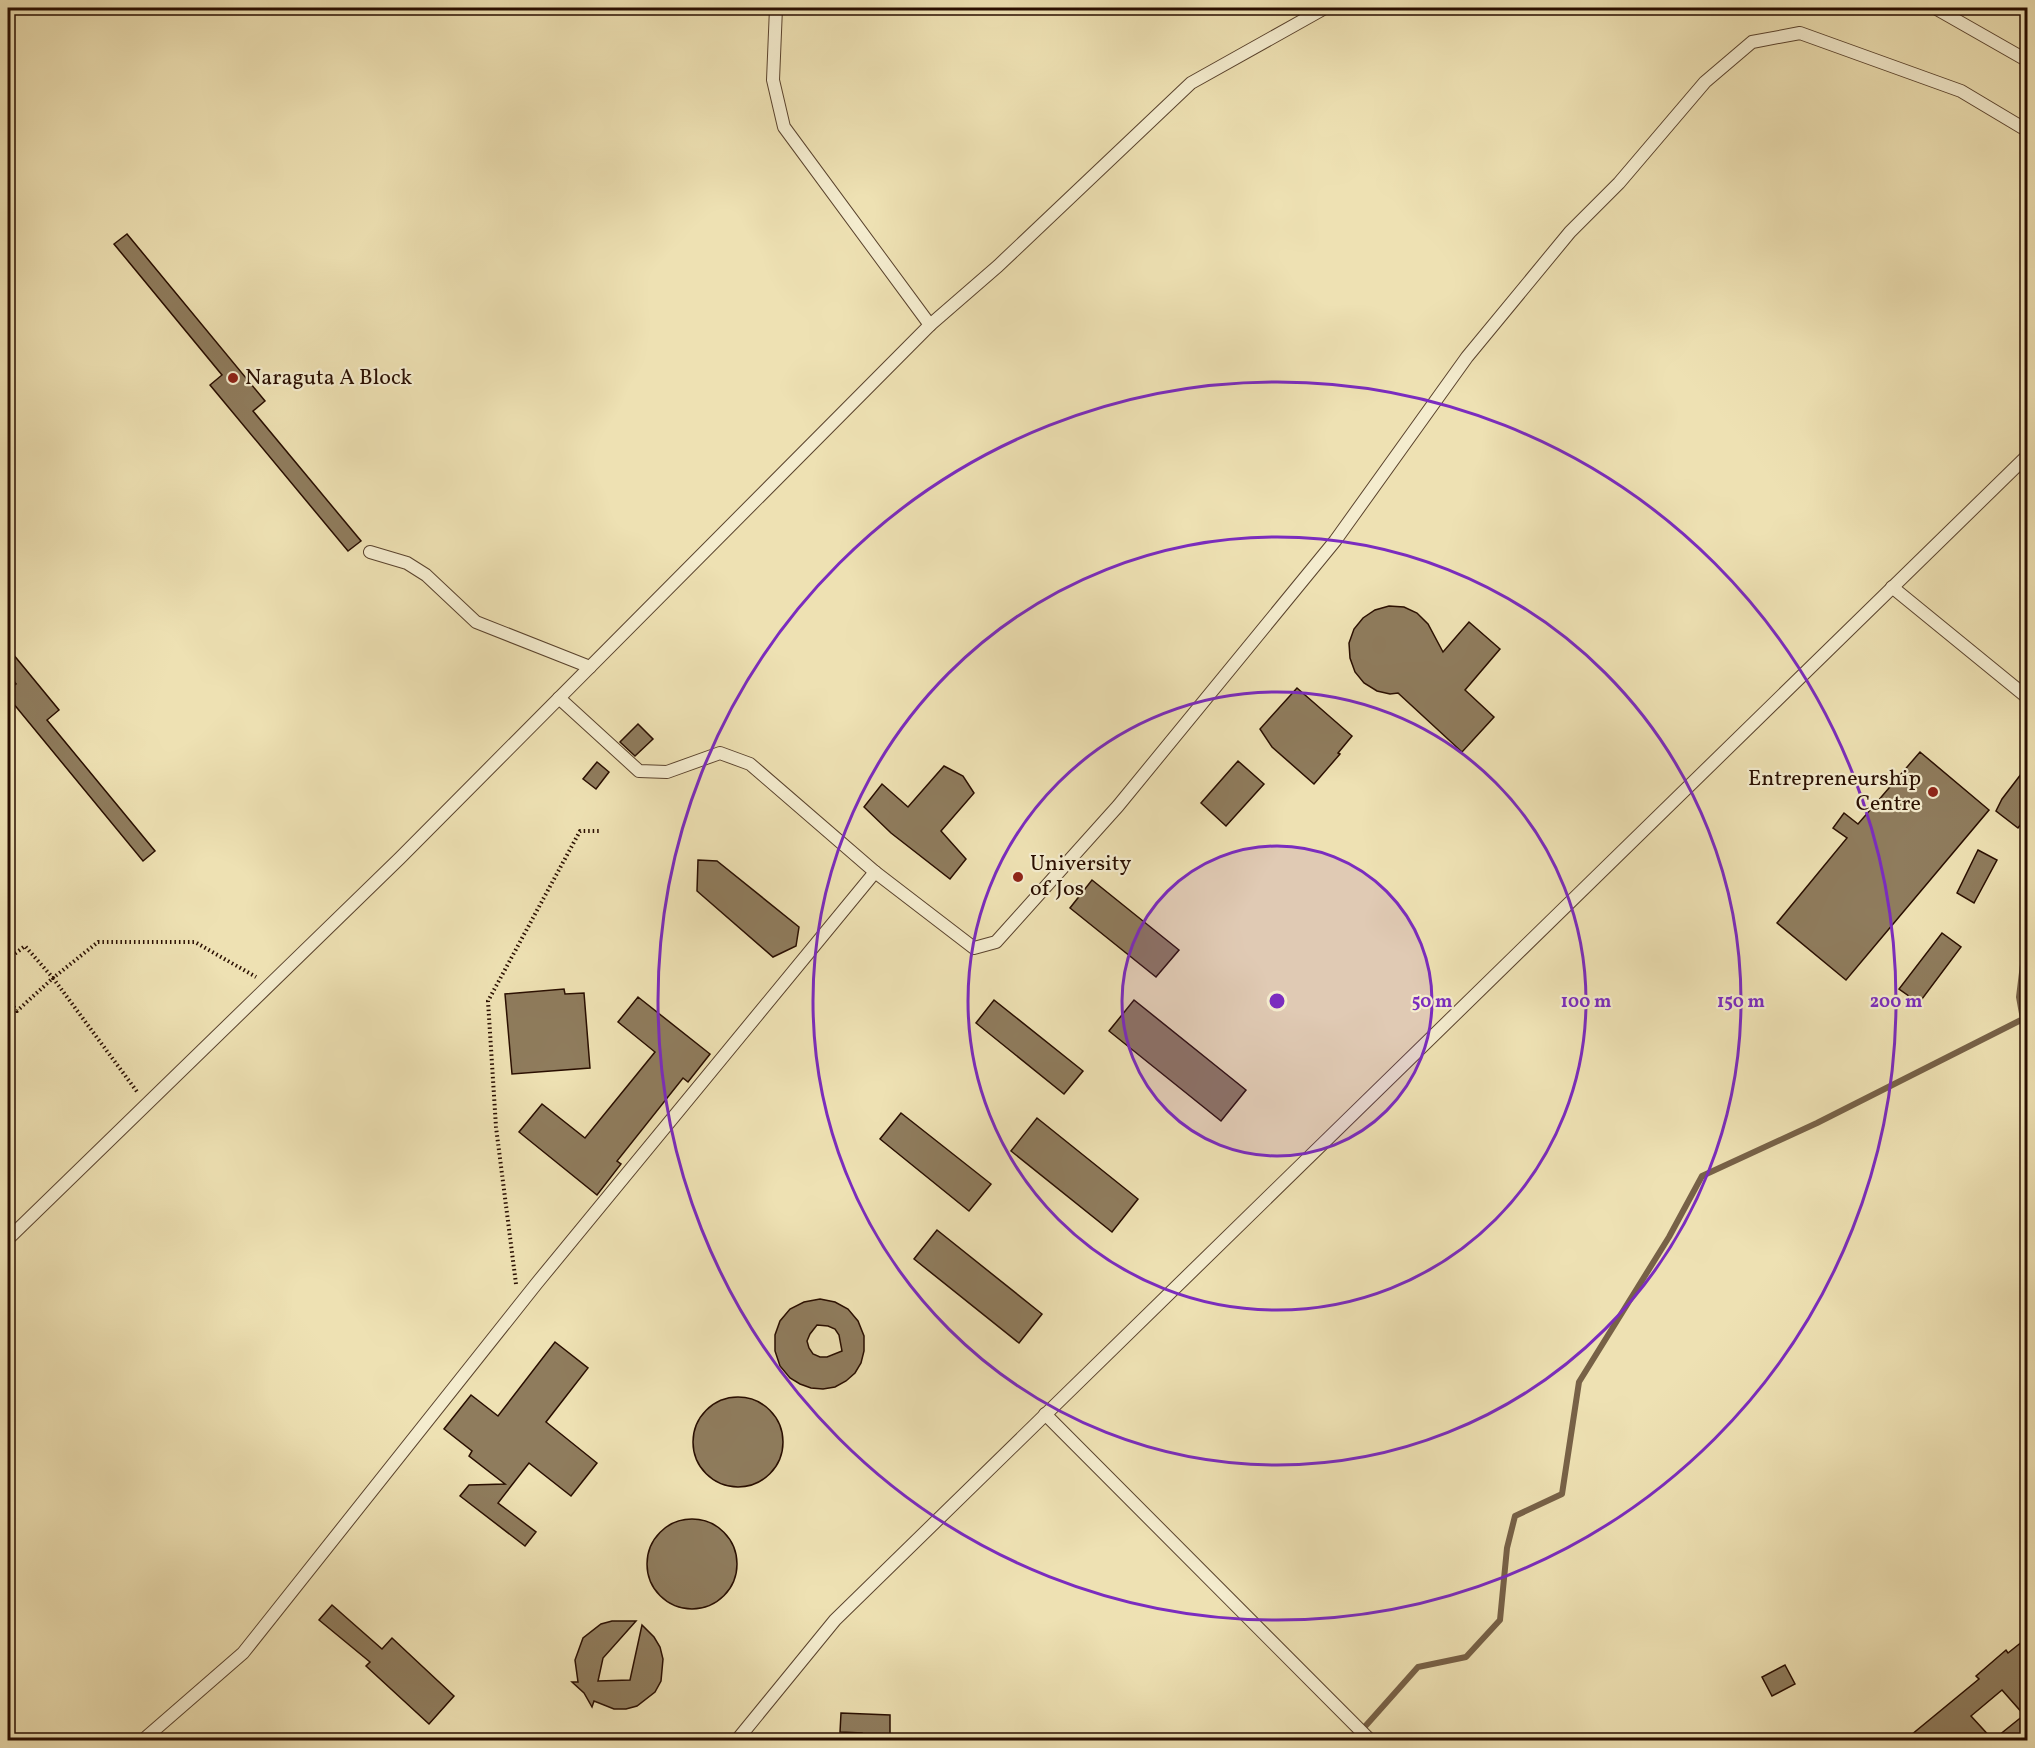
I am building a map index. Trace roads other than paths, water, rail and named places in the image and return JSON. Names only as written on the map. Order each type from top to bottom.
[{"type":"lane","points":[[776,8],[773,80],[784,127],[930,326]]},
{"type":"lane","points":[[8,1239],[400,858],[930,326],[998,266],[1191,83],[1325,8]]},
{"type":"lane","points":[[1935,8],[2028,61]]},
{"type":"lane","points":[[559,698],[639,771],[667,772],[720,753],[750,764],[875,872],[974,948],[996,942],[1118,806],[1335,542],[1467,357],[1570,232],[1619,183],[1705,82],[1752,42],[1800,33],[1961,91],[2028,131]]},
{"type":"lane","points":[[737,1740],[835,1620],[2028,455]]},
{"type":"lane","points":[[370,552],[407,563],[426,575],[476,622],[590,667]]},
{"type":"lane","points":[[1892,587],[2028,698]]},
{"type":"lane","points":[[143,1740],[243,1653],[519,1306],[875,872]]},
{"type":"lane","points":[[1045,1414],[1370,1740]]},
{"type":"waterway","points":[[1347,1740],[1361,1731],[1418,1667],[1466,1657],[1500,1620],[1507,1548],[1515,1516],[1562,1494],[1579,1382],[1669,1237],[1702,1176],[1817,1123],[2023,1019],[2019,997],[2025,948],[2028,944]]},
{"type":"place","name":"Naraguta A Block","points":[[233,378]]},
{"type":"place","name":"Entrepreneurship Centre","points":[[1933,792]]},
{"type":"place","name":"University of Jos","points":[[1018,877]]}]
